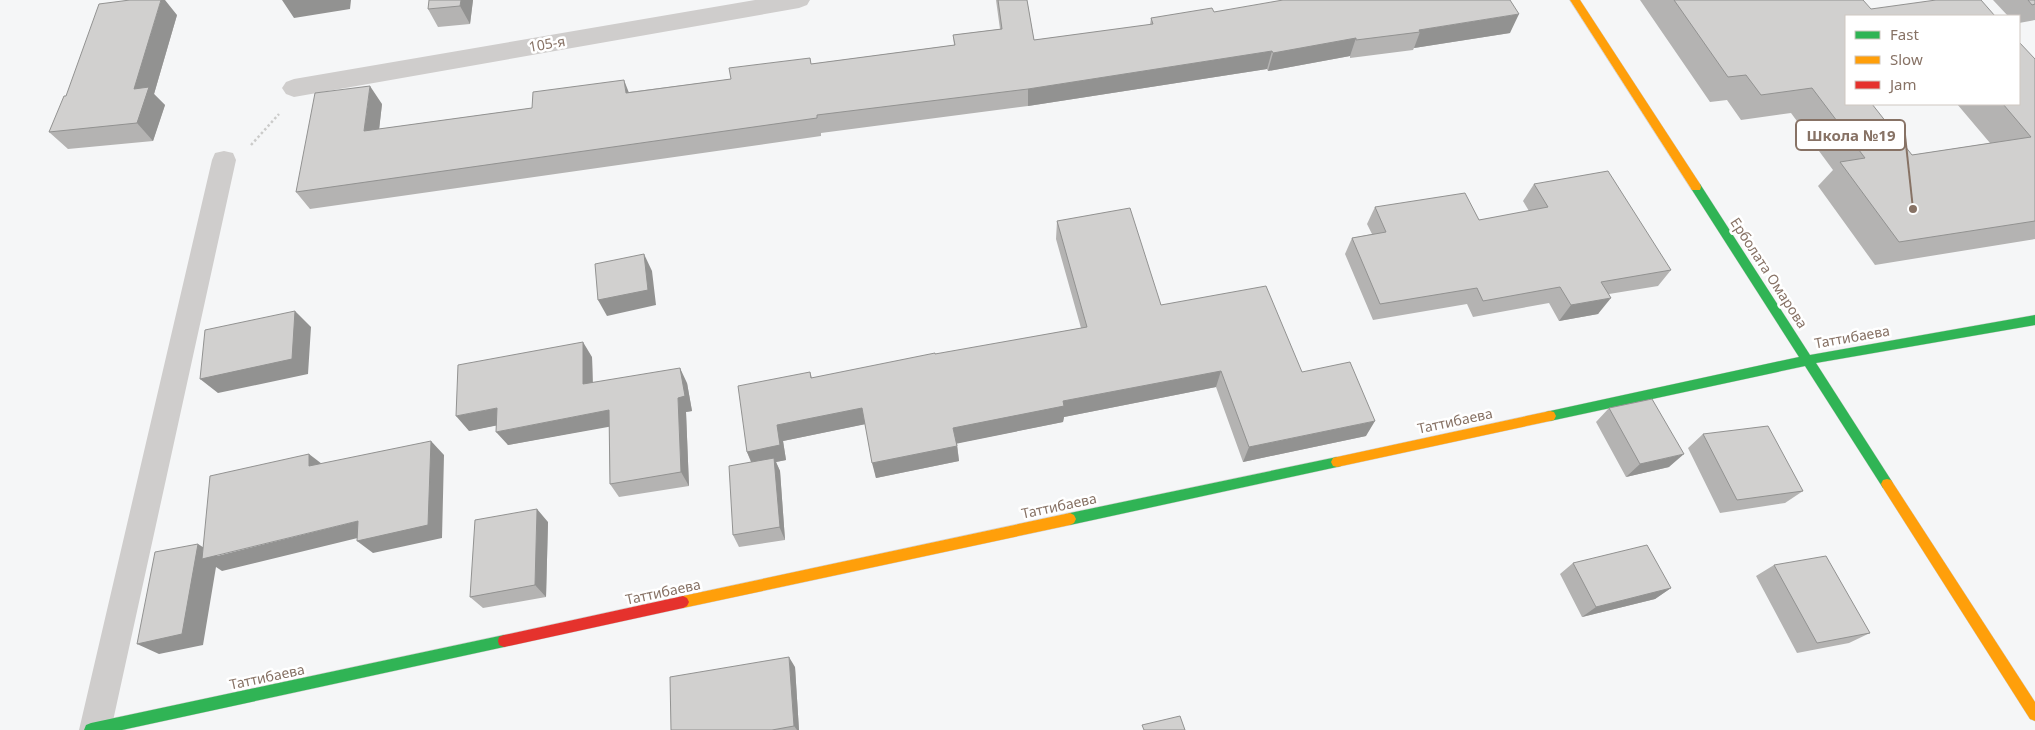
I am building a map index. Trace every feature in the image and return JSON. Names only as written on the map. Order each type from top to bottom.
[{"type":"street","name":"105-я","points":[[294,88],[799,0]]},
{"type":"street","name":"Ерболата Омарова","points":[[1575,0],[2035,714]]},
{"type":"street","points":[[93,730],[224,160]]},
{"type":"street","name":"Таттибаева","points":[[93,730],[1808,360],[2035,320]]},
{"type":"path","points":[[224,160],[254,143],[279,115],[294,88]]},
{"type":"building","points":[[130,0],[161,0],[134,89],[149,87],[137,123],[49,132],[64,96],[66,96],[99,4]]},
{"type":"building","points":[[429,0],[461,0],[460,6],[428,9]]},
{"type":"building","points":[[998,0],[1027,0],[1034,40],[1153,24],[1151,18],[1212,8],[1214,12],[1283,0],[1510,0],[1519,14],[1419,30],[1420,32],[1356,40],[1356,38],[1273,53],[1272,51],[1028,89],[817,115],[817,118],[296,192],[315,93],[370,86],[364,131],[532,108],[533,92],[624,80],[626,93],[731,79],[729,68],[810,58],[811,64],[955,45],[953,35],[1002,29]]},
{"type":"building","points":[[1674,0],[1863,0],[1871,9],[1936,0],[1981,0],[1994,15],[1845,15],[1845,105],[1873,105],[1912,155],[2031,137],[2004,105],[2020,105],[2020,43],[2035,59],[2035,221],[1899,242],[1840,162],[1865,158],[1812,88],[1761,95],[1746,75],[1728,77]]},
{"type":"building","points":[[2028,0],[2035,0],[2035,4],[2032,5]]},
{"type":"building","points":[[1608,171],[1671,270],[1601,282],[1611,298],[1571,305],[1560,287],[1483,301],[1477,288],[1380,304],[1352,238],[1386,232],[1375,207],[1465,193],[1479,220],[1548,207],[1534,184]]},
{"type":"building","points":[[1130,208],[1161,305],[1266,286],[1302,372],[1350,362],[1375,421],[1249,447],[1221,371],[1063,401],[1064,406],[953,428],[957,446],[872,463],[862,408],[777,425],[780,445],[747,452],[738,386],[810,372],[811,378],[935,353],[1087,327],[1057,221]]},
{"type":"building","points":[[644,254],[648,290],[598,300],[595,264]]},
{"type":"building","points":[[295,311],[292,359],[200,379],[205,330]]},
{"type":"building","points":[[583,342],[583,384],[680,368],[685,396],[678,398],[681,472],[610,484],[609,410],[496,432],[497,408],[456,416],[458,365]]},
{"type":"building","points":[[1652,399],[1684,454],[1640,464],[1609,408]]},
{"type":"building","points":[[1768,426],[1803,491],[1737,500],[1703,434]]},
{"type":"building","points":[[431,441],[428,525],[357,541],[358,521],[202,559],[210,476],[309,454],[309,466]]},
{"type":"building","points":[[774,458],[780,527],[733,535],[729,466]]},
{"type":"building","points":[[537,509],[535,585],[470,597],[475,520]]},
{"type":"building","points":[[198,544],[182,634],[137,644],[155,552]]},
{"type":"building","points":[[1647,545],[1671,588],[1596,607],[1573,563]]},
{"type":"building","points":[[1826,556],[1870,633],[1817,643],[1774,565]]},
{"type":"building","points":[[789,657],[794,726],[772,730],[671,730],[670,677]]},
{"type":"building","points":[[1180,716],[1185,730],[1144,730],[1142,725]]},
{"type":"traffic: fast","points":[[1696,187],[1887,484]]},
{"type":"traffic: fast","points":[[1550,416],[1808,360],[2035,320]]},
{"type":"traffic: fast","points":[[1070,519],[1337,462]]},
{"type":"traffic: fast","points":[[91,730],[504,641]]},
{"type":"traffic: slow","points":[[1575,0],[1696,187]]},
{"type":"traffic: slow","points":[[1337,462],[1550,416]]},
{"type":"traffic: slow","points":[[1887,484],[2035,714]]},
{"type":"traffic: slow","points":[[683,602],[1070,519]]},
{"type":"traffic: jam","points":[[504,641],[683,602]]},
{"type":"place","name":"Школа №19","points":[[1913,209]]}]
